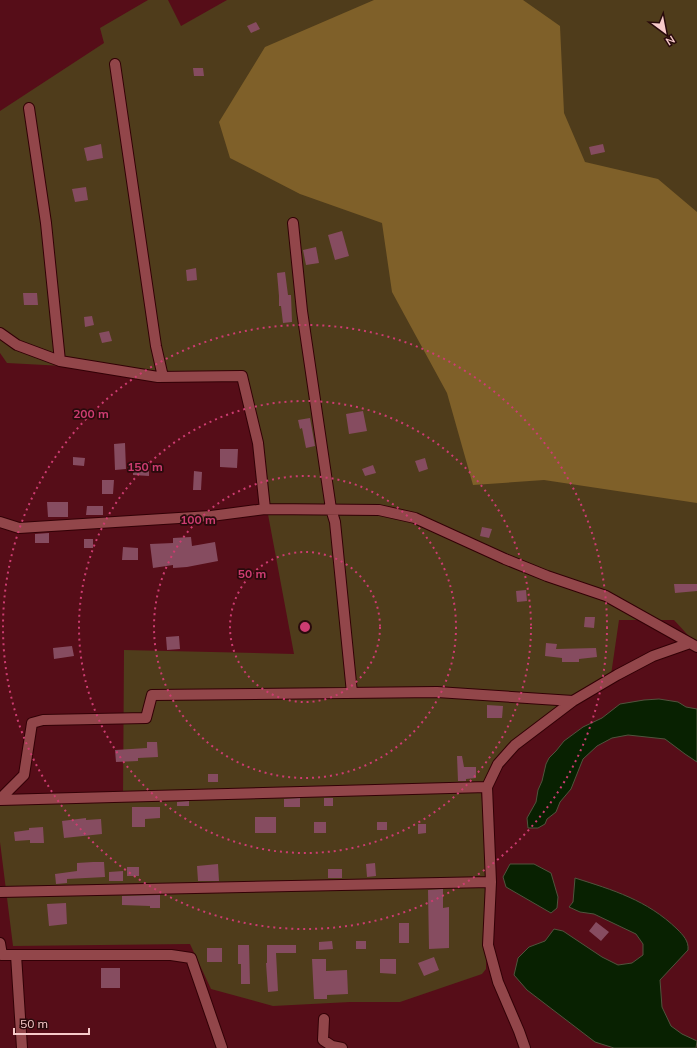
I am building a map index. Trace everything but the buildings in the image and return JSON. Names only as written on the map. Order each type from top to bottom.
[{"type":"street","points":[[115,64],[156,346],[163,377]]},
{"type":"street","points":[[29,108],[46,223],[60,362]]},
{"type":"street","points":[[293,223],[302,311],[335,522],[352,693]]},
{"type":"street","points":[[0,333],[16,345],[60,362],[163,377],[242,376],[258,442],[265,508]]},
{"type":"street","points":[[0,522],[19,528],[211,516],[265,508],[378,510],[416,518],[505,560],[546,576],[606,596],[693,645]]},
{"type":"street","points":[[525,1048],[498,982],[488,946],[490,882],[487,787],[498,764],[515,744],[573,701],[653,656],[693,645]]},
{"type":"street","points":[[0,799],[24,775],[32,723],[43,720],[146,718],[152,695],[437,692],[573,701]]},
{"type":"street","points":[[0,799],[487,787]]},
{"type":"street","points":[[0,892],[490,882]]},
{"type":"street","points":[[0,943],[1,955],[171,955],[191,958],[222,1048]]},
{"type":"street","points":[[16,955],[22,1048]]},
{"type":"street","points":[[324,1019],[323,1040],[332,1046],[342,1048]]},
{"type":"shaded area","points":[[148,0],[168,0],[181,26],[227,0],[697,0],[697,645],[674,620],[619,620],[611,675],[506,746],[481,790],[487,858],[486,969],[482,974],[400,1002],[350,1002],[273,1006],[211,989],[190,944],[13,946],[0,842],[0,800],[123,801],[124,650],[294,654],[243,380],[233,375],[7,363],[0,353],[0,111],[104,43],[100,28]]},
{"type":"shaded area","points":[[374,0],[523,0],[560,26],[564,113],[585,162],[658,179],[697,212],[697,503],[544,480],[473,485],[447,393],[392,292],[382,223],[300,194],[230,158],[219,122],[265,47]]},
{"type":"shaded area","points":[[659,699],[678,702],[686,707],[697,709],[697,762],[665,739],[628,735],[612,738],[597,746],[583,759],[571,789],[560,802],[556,812],[547,819],[545,824],[538,828],[528,828],[527,818],[536,802],[546,764],[549,758],[564,741],[583,727],[602,718],[620,704]]},
{"type":"shaded area","points":[[510,864],[534,864],[551,873],[558,897],[557,908],[551,913],[506,887],[503,877]]},
{"type":"shaded area","points":[[575,878],[603,887],[642,903],[666,919],[687,941],[688,950],[660,980],[662,1007],[671,1026],[682,1034],[697,1041],[696,1048],[614,1048],[595,1042],[527,990],[514,975],[518,958],[529,947],[545,941],[554,929],[563,931],[602,957],[618,965],[632,963],[643,955],[643,944],[636,934],[594,914],[580,912],[569,907],[573,902]]}]
